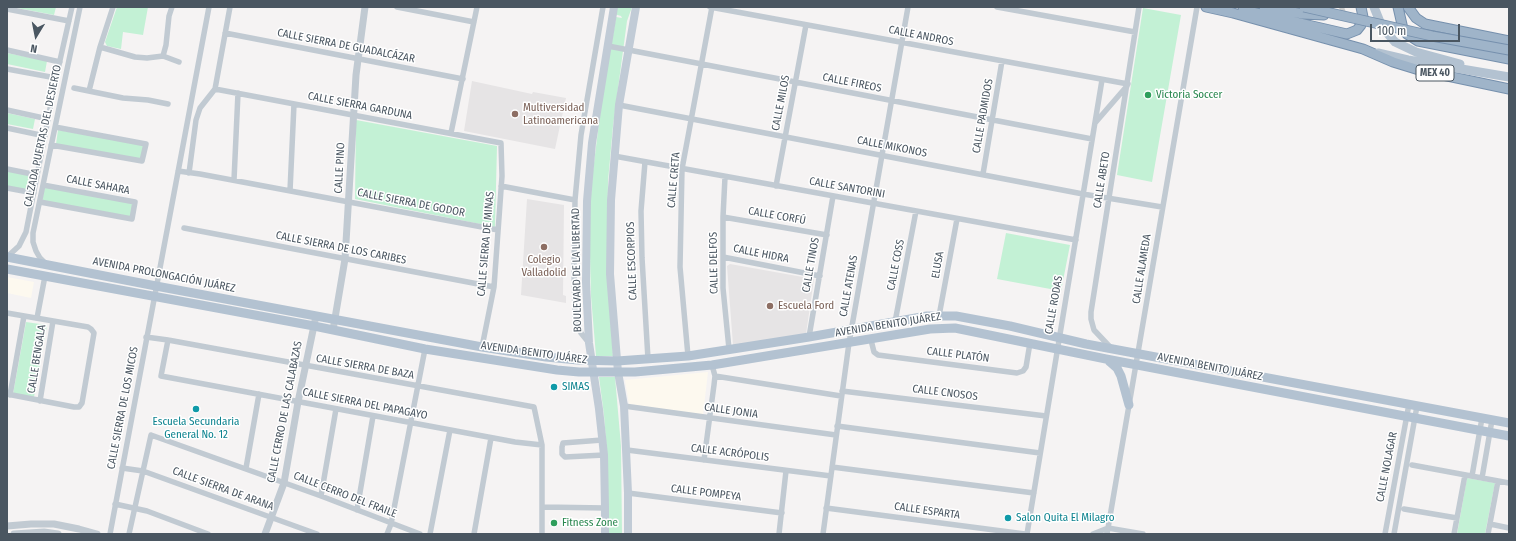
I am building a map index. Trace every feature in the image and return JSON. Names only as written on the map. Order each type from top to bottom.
[{"type":"highway","name":"MEX 40","points":[[1206,7],[1232,12],[1363,49],[1393,62],[1419,70],[1509,89]]},
{"type":"highway","points":[[1230,7],[1294,20],[1348,34],[1354,32],[1361,25],[1363,17],[1361,7]]},
{"type":"highway","points":[[1264,7],[1324,16]]},
{"type":"highway","points":[[1304,7],[1432,36],[1509,50]]},
{"type":"highway","points":[[1398,7],[1403,29],[1407,34],[1418,41],[1509,59]]},
{"type":"highway","points":[[1408,7],[1416,18],[1425,24],[1509,40]]},
{"type":"main road","name":"BOULEVARD DE LA LIBERTAD","points":[[605,534],[606,508],[604,455],[589,343],[586,282],[587,201],[592,143],[614,7]]},
{"type":"main road","points":[[628,534],[627,450],[624,406],[618,372],[610,274],[611,200],[619,105],[636,7]]},
{"type":"main road","points":[[1374,7],[1382,28],[1391,38],[1401,45],[1416,52],[1463,64],[1482,72]]},
{"type":"main road","name":"MEX 40","points":[[1363,49],[1408,60],[1509,77]]},
{"type":"main road","name":"AVENIDA PROLONGACIÓN JUÁREZ","points":[[7,257],[316,316]]},
{"type":"main road","name":"AVENIDA PROLONGACIÓN JUÁREZ","points":[[7,269],[314,326]]},
{"type":"main road","name":"AVENIDA BENITO JUÁREZ","points":[[316,316],[482,347],[546,357],[592,361],[617,361],[688,356],[851,330],[927,316],[971,318],[1112,349],[1509,423]]},
{"type":"main road","name":"AVENIDA BENITO JUÁREZ","points":[[314,326],[426,349],[557,370],[594,373],[635,372],[712,365],[871,340],[930,329],[961,329],[1136,365],[1509,436]]},
{"type":"main road","points":[[1106,359],[1117,368],[1121,376],[1129,405]]},
{"type":"street","name":"CALZADA PUERTAS DEL DESIERTO","points":[[7,257],[19,246],[26,232],[56,78],[72,7]]},
{"type":"street","name":"CALZADA PUERTAS DEL DESIERTO","points":[[47,264],[40,258],[36,251],[33,242],[33,233],[80,7]]},
{"type":"street","points":[[89,91],[100,47],[114,7]]},
{"type":"street","points":[[163,56],[166,45],[169,16],[172,7]]},
{"type":"street","name":"CALLE SIERRA DE LOS MICOS","points":[[110,534],[209,7]]},
{"type":"street","points":[[189,173],[196,120],[200,108],[215,89],[230,7]]},
{"type":"street","name":"CALLE PINO","points":[[333,330],[345,259],[358,58],[365,7]]},
{"type":"street","points":[[397,7],[474,22]]},
{"type":"street","points":[[451,133],[477,7]]},
{"type":"street","points":[[589,343],[580,333],[575,316],[575,200],[581,135],[603,7]]},
{"type":"street","name":"CALLE ANDROS","points":[[711,7],[1128,85]]},
{"type":"street","name":"CALLE CRETA","points":[[688,356],[680,267],[682,169],[711,7]]},
{"type":"street","name":"CALLE ATENAS","points":[[823,534],[851,330],[908,7]]},
{"type":"street","points":[[997,7],[1023,9],[1135,32]]},
{"type":"street","name":"CALLE ABETO","points":[[1112,349],[1094,330],[1091,319],[1139,7]]},
{"type":"street","name":"CALLE ALAMEDA","points":[[1107,534],[1197,7]]},
{"type":"street","points":[[7,9],[69,21]]},
{"type":"street","name":"CALLE MILOS","points":[[776,186],[806,25]]},
{"type":"street","name":"CALLE SIERRA DE GUADALCÁZAR","points":[[225,33],[463,79]]},
{"type":"street","points":[[65,42],[72,44]]},
{"type":"street","name":"CALLE FIREOS","points":[[608,46],[1092,139]]},
{"type":"street","points":[[100,47],[135,57],[147,58],[163,56],[179,62]]},
{"type":"street","points":[[7,50],[60,62]]},
{"type":"street","name":"CALLE PADMIDOS","points":[[983,174],[1002,61]]},
{"type":"street","points":[[7,69],[56,78]]},
{"type":"street","name":"CALLE RODAS","points":[[1026,534],[1102,80]]},
{"type":"street","points":[[1095,123],[1128,85]]},
{"type":"street","points":[[74,88],[123,98],[148,100],[168,104]]},
{"type":"street","name":"CALLE SIERRA GARDUNA","points":[[215,89],[500,143]]},
{"type":"street","points":[[234,180],[238,93]]},
{"type":"street","points":[[52,98],[60,100]]},
{"type":"street","points":[[290,191],[294,104]]},
{"type":"street","name":"CALLE MIKONOS","points":[[619,105],[1083,194],[1162,207]]},
{"type":"street","points":[[7,110],[48,119]]},
{"type":"street","points":[[51,145],[142,161],[146,144],[55,127]]},
{"type":"street","points":[[7,128],[45,136]]},
{"type":"street","name":"CALLE SIERRA DE MINAS","points":[[482,347],[494,287],[502,163],[500,143]]},
{"type":"street","points":[[41,156],[48,158]]},
{"type":"street","name":"CALLE SANTORINI","points":[[614,156],[1076,240]]},
{"type":"street","name":"CALLE ESCORPIOS","points":[[645,162],[641,211],[642,258],[648,359]]},
{"type":"street","points":[[7,169],[37,175]]},
{"type":"street","name":"CALLE SIERRA DE GODOR","points":[[178,171],[234,180],[498,230]]},
{"type":"street","name":"CALLE DELFOS","points":[[725,177],[723,216],[723,288],[730,349]]},
{"type":"street","name":"CALLE SAHARA","points":[[39,205],[132,219],[135,202],[43,185]]},
{"type":"street","points":[[501,186],[575,200]]},
{"type":"street","points":[[7,188],[34,194]]},
{"type":"street","name":"CALLE TINOS","points":[[809,337],[833,196]]},
{"type":"street","points":[[31,207],[39,205]]},
{"type":"street","name":"CALLE COSS","points":[[896,322],[916,211]]},
{"type":"street","name":"CALLE CORFÚ","points":[[723,216],[827,235]]},
{"type":"street","name":"ELUSA","points":[[939,316],[957,219]]},
{"type":"street","name":"CALLE SIERRA DE LOS CARIBES","points":[[184,228],[494,287]]},
{"type":"street","points":[[26,232],[33,233]]},
{"type":"street","name":"CALLE HIDRA","points":[[723,257],[820,276]]},
{"type":"street","points":[[37,318],[45,276]]},
{"type":"street","points":[[7,313],[53,321],[91,329],[94,333],[80,405],[74,408],[8,395],[24,316]]},
{"type":"street","name":"CALLE CERRO DE LAS CALABAZAS","points":[[265,534],[284,483],[298,402],[316,316]]},
{"type":"street","name":"CALLE BENGALA","points":[[40,401],[53,321]]},
{"type":"street","name":"CALLE SIERRA DE BAZA","points":[[146,337],[534,407],[542,445]]},
{"type":"street","name":"CALLE SIERRA DEL PAPAGAYO","points":[[168,340],[161,376],[492,438],[542,445]]},
{"type":"street","name":"CALLE PLATÓN","points":[[871,340],[874,352],[878,355],[1017,373],[1024,371],[1026,367],[1030,343]]},
{"type":"street","points":[[387,534],[391,524],[426,349]]},
{"type":"street","points":[[704,460],[715,376],[712,365]]},
{"type":"street","name":"CALLE CNOSOS","points":[[715,376],[842,393],[1046,416]]},
{"type":"street","points":[[246,468],[259,394]]},
{"type":"street","name":"CALLE NOLAGAR","points":[[1394,534],[1413,405]]},
{"type":"street","name":"CALLE JONIA","points":[[624,406],[836,435]]},
{"type":"street","points":[[321,496],[336,409]]},
{"type":"street","points":[[357,510],[373,416]]},
{"type":"street","name":"CALLE NOLAGAR","points":[[1385,534],[1411,417]]},
{"type":"street","points":[[1472,476],[1482,418]]},
{"type":"street","points":[[1482,478],[1492,420]]},
{"type":"street","points":[[837,426],[1040,453]]},
{"type":"street","points":[[430,534],[450,430]]},
{"type":"street","name":"CALLE CERRO DEL FRAILE","points":[[143,471],[151,435],[246,468],[420,534]]},
{"type":"street","points":[[474,534],[492,438]]},
{"type":"street","points":[[602,440],[563,443],[562,454],[565,457],[604,455]]},
{"type":"street","points":[[542,445],[542,534]]},
{"type":"street","name":"CALLE ACRÓPOLIS","points":[[627,450],[831,476]]},
{"type":"street","points":[[1412,465],[1509,483]]},
{"type":"street","points":[[832,467],[1034,493]]},
{"type":"street","name":"CALLE SIERRA DE ARANA","points":[[122,468],[143,471],[317,534]]},
{"type":"street","points":[[129,534],[143,471]]},
{"type":"street","points":[[779,534],[786,471]]},
{"type":"street","points":[[1454,534],[1465,475]]},
{"type":"street","points":[[1488,534],[1498,481]]},
{"type":"street","name":"CALLE POMPEYA","points":[[628,493],[782,513]]},
{"type":"street","points":[[116,504],[135,508],[208,534]]},
{"type":"street","points":[[543,507],[606,508]]},
{"type":"street","name":"CALLE ESPARTA","points":[[826,508],[1026,534]]},
{"type":"street","points":[[1404,509],[1457,518]]},
{"type":"street","points":[[44,532],[45,524]]},
{"type":"street","points":[[7,526],[45,524],[66,526],[96,534]]},
{"type":"street","points":[[1490,524],[1509,528]]},
{"type":"street","points":[[1093,534],[1108,528],[1143,534]]},
{"type":"street","points":[[14,534],[44,532],[58,534]]},
{"type":"shaded area","name":"Multiversidad Latinoamericana","points":[[472,81],[532,94],[533,92],[566,98],[555,149],[464,131]]},
{"type":"shaded area","name":"Colegio Valladolid","points":[[527,199],[564,205],[563,295],[566,296],[566,303],[521,295]]},
{"type":"shaded area","name":"Escuela Ford","points":[[730,264],[814,279],[806,334],[733,345],[727,266]]},
{"type":"shaded area","points":[[7,277],[34,282],[31,298],[7,293]]},
{"type":"shaded area","points":[[708,372],[703,415],[629,404],[625,380]]},
{"type":"green space","points":[[12,7],[56,7],[54,15]]},
{"type":"green space","points":[[117,7],[148,7],[143,35],[123,32],[121,49],[107,46],[105,42]]},
{"type":"green space","points":[[616,7],[632,7],[627,21],[613,126],[608,181],[607,268],[613,356],[596,356],[591,296],[589,218],[601,107],[616,17],[622,18],[621,16],[614,14]]},
{"type":"green space","name":"Victoria Soccer","points":[[1143,8],[1181,15],[1152,182],[1117,175]]},
{"type":"green space","points":[[7,53],[47,61],[45,72],[7,64]]},
{"type":"green space","points":[[7,113],[35,119],[33,129],[7,124]]},
{"type":"green space","points":[[356,120],[497,146],[495,227],[355,199]]},
{"type":"green space","points":[[58,130],[144,145],[142,160],[56,144]]},
{"type":"green space","points":[[7,171],[35,176],[32,192],[7,187]]},
{"type":"green space","points":[[45,186],[134,204],[131,218],[42,201]]},
{"type":"green space","points":[[1006,233],[1070,245],[1061,291],[997,279]]},
{"type":"green space","points":[[26,322],[47,325],[34,397],[13,394]]},
{"type":"green space","points":[[599,377],[615,377],[621,446],[622,534],[608,534],[608,467]]},
{"type":"green space","points":[[1467,478],[1495,483],[1485,534],[1457,534]]},
{"type":"tunnel","points":[[1327,14],[1344,7]]},
{"type":"place","name":"Victoria Soccer","points":[[1148,95]]},
{"type":"place","name":"Multiversidad Latinoamericana","points":[[515,114]]},
{"type":"place","name":"Colegio Valladolid","points":[[544,247]]},
{"type":"place","name":"Escuela Ford","points":[[770,306]]},
{"type":"place","name":"SIMAS","points":[[554,387]]},
{"type":"place","name":"Escuela Secundaria General No. 12","points":[[196,409]]},
{"type":"place","name":"Salon Quita El Milagro","points":[[1008,518]]},
{"type":"place","name":"Fitness Zone","points":[[554,523]]}]
